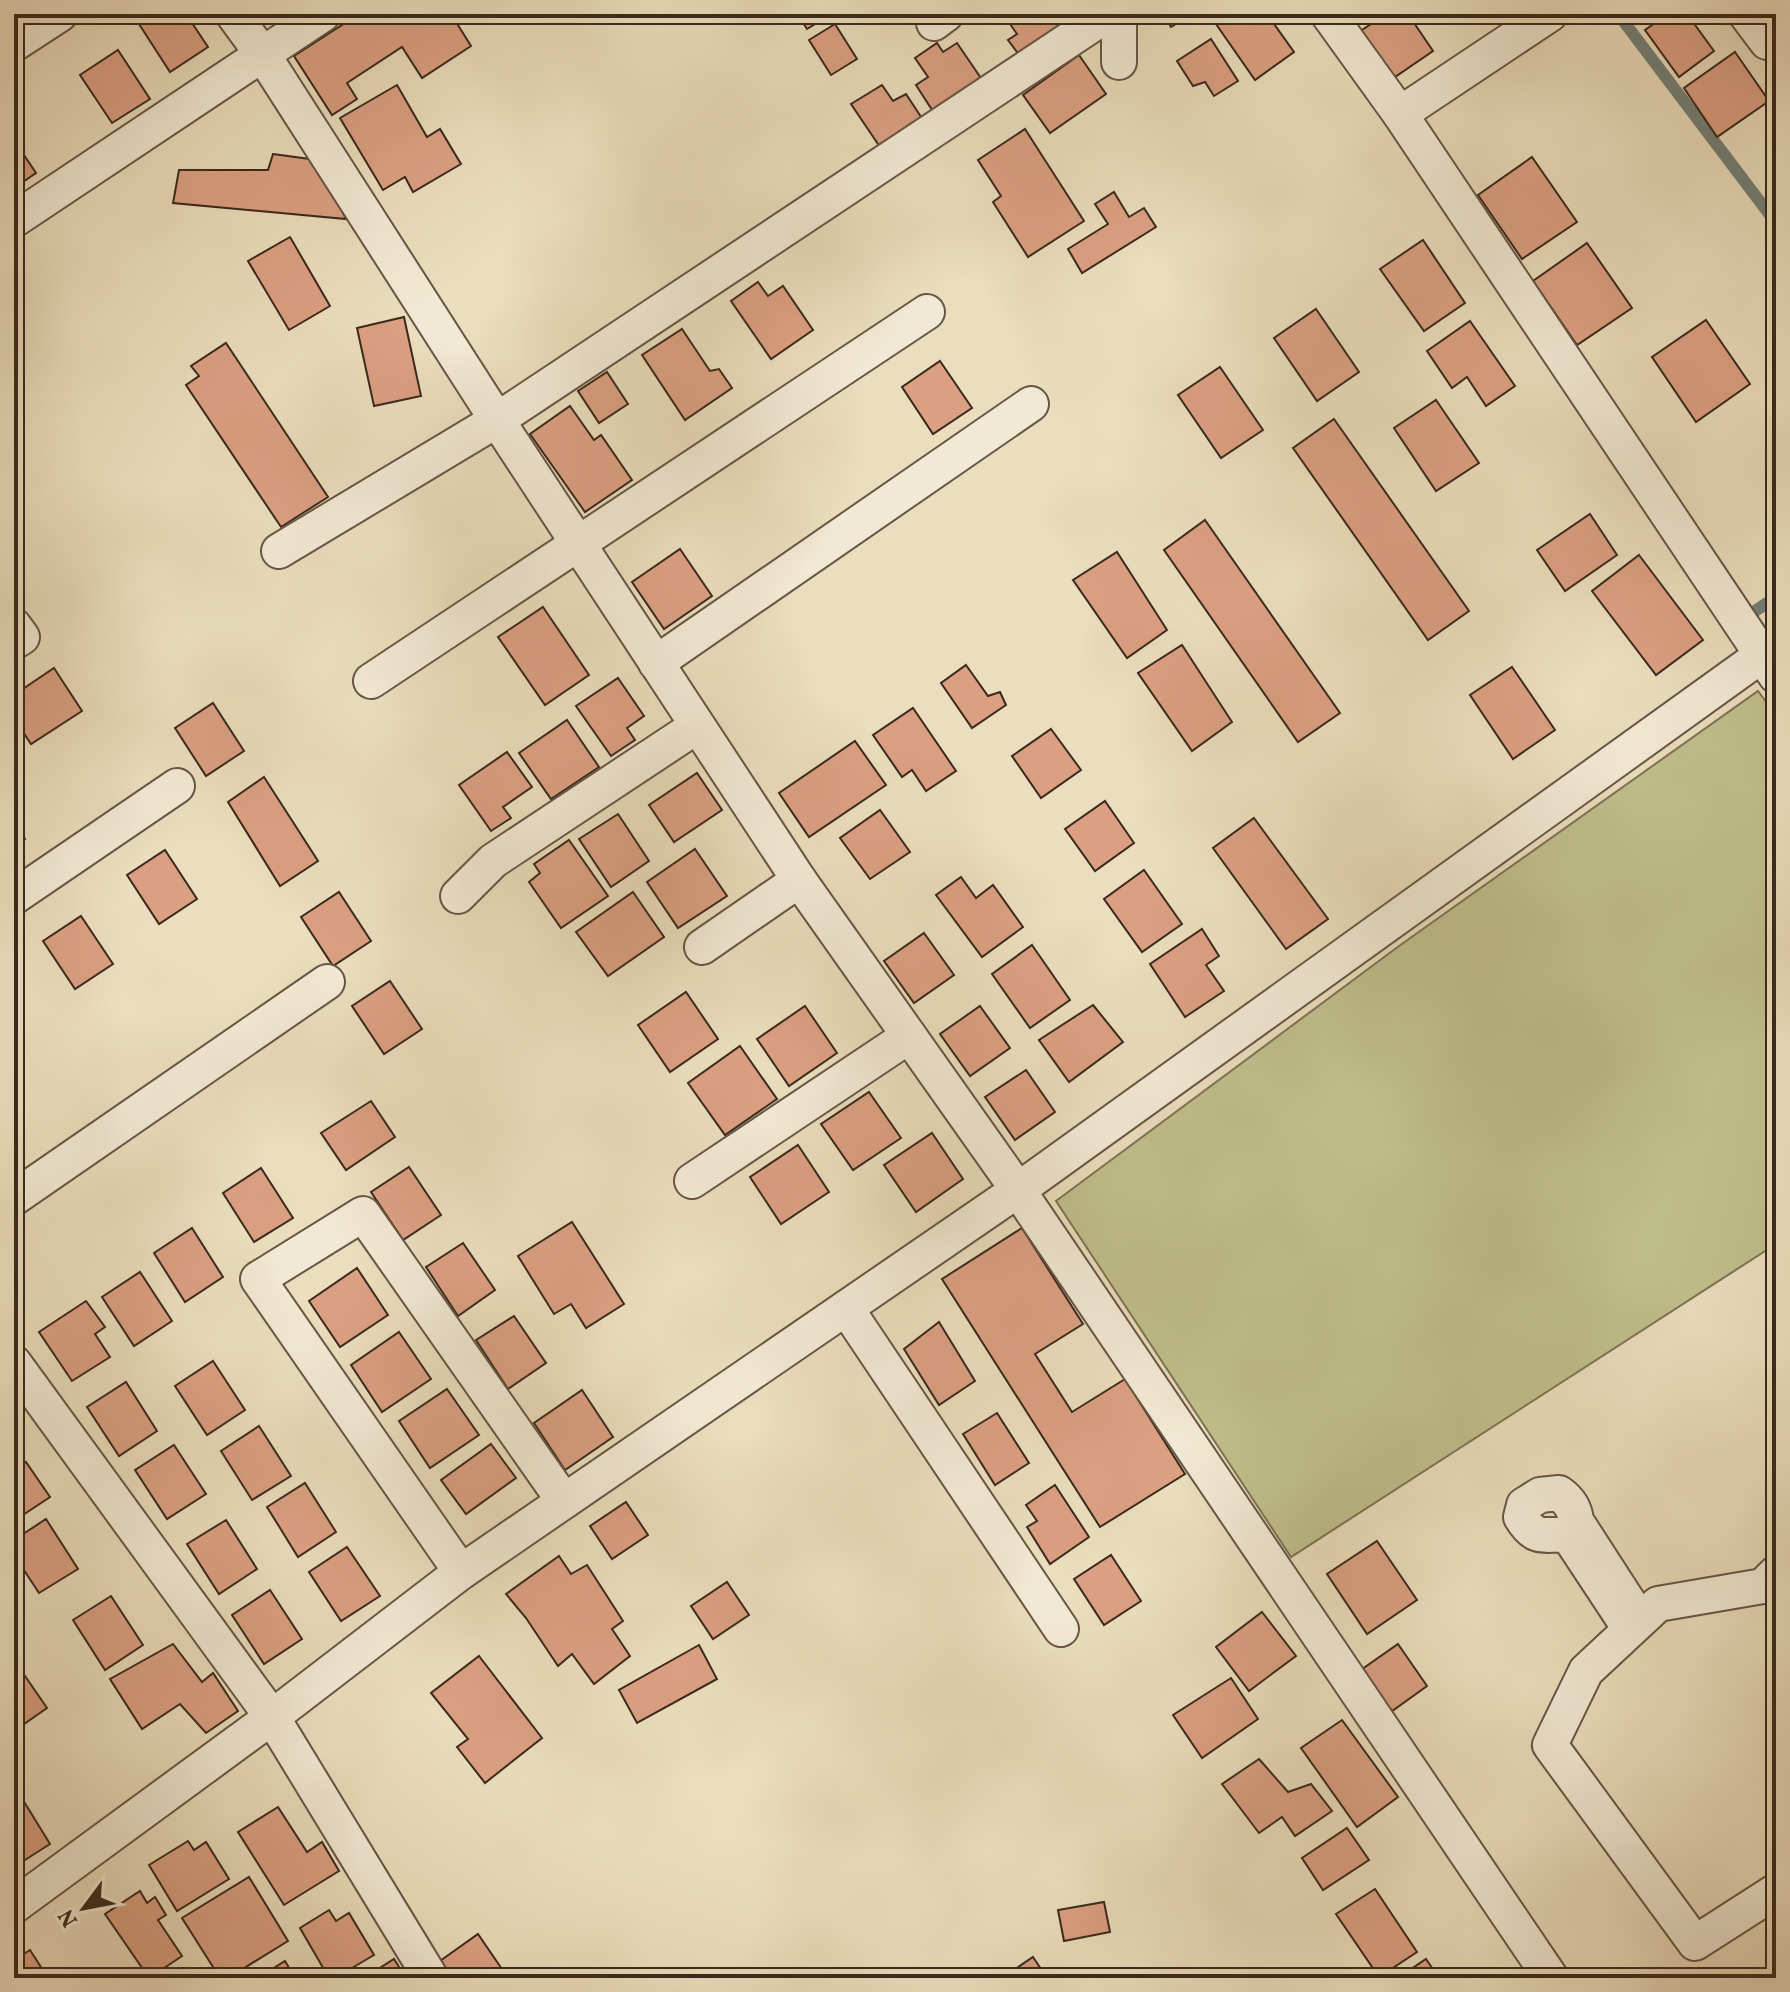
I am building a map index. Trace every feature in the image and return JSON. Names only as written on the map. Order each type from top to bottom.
[{"type":"street","points":[[14,44],[60,14]]},
{"type":"street","points":[[233,14],[263,55],[497,420],[799,880],[1018,1190],[1551,1978]]},
{"type":"street","points":[[14,220],[323,14]]},
{"type":"street","points":[[279,551],[497,420],[1108,14]]},
{"type":"street","points":[[1119,14],[1119,62]]},
{"type":"street","points":[[14,1906],[272,1717],[461,1572],[1018,1190],[1771,659],[1400,114],[1328,14]]},
{"type":"street","points":[[1400,114],[1550,14]]},
{"type":"street","points":[[1746,14],[1767,42]]},
{"type":"street","points":[[371,681],[927,312]]},
{"type":"street","points":[[656,663],[1031,404]]},
{"type":"street","points":[[14,626],[22,637],[14,642]]},
{"type":"street","points":[[458,896],[493,861],[697,726]]},
{"type":"street","points":[[14,897],[177,786]]},
{"type":"street","points":[[702,947],[799,880]]},
{"type":"street","points":[[14,1198],[327,982]]},
{"type":"street","points":[[692,1181],[909,1036]]},
{"type":"street","points":[[461,1572],[258,1279],[363,1214],[564,1501]]},
{"type":"street","points":[[846,1308],[1061,1629]]},
{"type":"street","points":[[14,1363],[272,1717],[431,1978]]},
{"type":"street","points":[[1772,1588],[1658,1604],[1586,1671],[1550,1745],[1695,1943],[1776,1891]]},
{"type":"green space","points":[[1758,691],[1776,715],[1776,1244],[1291,1557],[1056,1201],[1399,946]]},
{"type":"building","points":[[154,14],[186,14],[208,47],[170,72],[139,24]]},
{"type":"building","points":[[359,14],[451,14],[471,46],[422,78],[402,47],[347,83],[357,99],[332,115],[294,56]]},
{"type":"building","points":[[797,14],[832,14],[807,29]]},
{"type":"building","points":[[1003,14],[1060,14],[1066,23],[1020,56],[1008,40],[1017,34]]},
{"type":"building","points":[[1163,14],[1193,14],[1171,27]]},
{"type":"building","points":[[1209,14],[1267,14],[1294,52],[1255,80]]},
{"type":"building","points":[[1386,14],[1408,14],[1433,51],[1392,79],[1359,32]]},
{"type":"building","points":[[1668,14],[1687,14],[1714,51],[1679,77],[1645,30]]},
{"type":"building","points":[[835,24],[857,59],[831,75],[809,40]]},
{"type":"building","points":[[1211,39],[1238,81],[1214,96],[1205,82],[1193,86],[1177,61]]},
{"type":"building","points":[[937,43],[943,52],[957,43],[985,84],[936,116],[916,85],[928,77],[915,58]]},
{"type":"building","points":[[118,50],[150,99],[112,123],[80,75]]},
{"type":"building","points":[[1735,52],[1769,101],[1717,137],[1684,88]]},
{"type":"building","points":[[1079,55],[1106,94],[1050,133],[1023,95]]},
{"type":"building","points":[[397,85],[427,137],[440,129],[461,164],[413,192],[405,177],[383,190],[340,118]]},
{"type":"building","points":[[882,85],[893,101],[906,94],[927,126],[884,153],[851,104]]},
{"type":"building","points":[[1025,129],[1084,221],[1028,257],[993,202],[1001,196],[978,160]]},
{"type":"building","points":[[14,140],[36,173],[14,188]]},
{"type":"building","points":[[273,154],[317,160],[346,219],[173,203],[179,170],[268,170]]},
{"type":"building","points":[[1532,157],[1577,222],[1522,259],[1478,195]]},
{"type":"building","points":[[1114,192],[1129,217],[1144,208],[1156,227],[1082,273],[1068,249],[1108,224],[1095,204]]},
{"type":"building","points":[[290,237],[330,306],[289,330],[248,261]]},
{"type":"building","points":[[1423,240],[1465,303],[1424,331],[1380,269]]},
{"type":"building","points":[[1587,243],[1632,308],[1577,345],[1533,281]]},
{"type":"building","points":[[758,282],[768,296],[783,286],[813,330],[771,359],[731,301]]},
{"type":"building","points":[[1316,309],[1359,372],[1317,401],[1274,338]]},
{"type":"building","points":[[404,317],[421,396],[374,406],[357,328]]},
{"type":"building","points":[[1706,320],[1750,384],[1696,422],[1652,357]]},
{"type":"building","points":[[1470,321],[1515,386],[1486,406],[1467,377],[1452,388],[1427,351]]},
{"type":"building","points":[[682,329],[710,371],[719,369],[732,388],[685,420],[642,355]]},
{"type":"building","points":[[226,343],[328,497],[281,527],[186,385],[199,376],[191,366]]},
{"type":"building","points":[[940,361],[972,408],[933,434],[902,387]]},
{"type":"building","points":[[1220,367],[1263,430],[1221,458],[1178,395]]},
{"type":"building","points":[[607,372],[628,404],[599,423],[578,391]]},
{"type":"building","points":[[1436,400],[1479,463],[1436,491],[1394,428]]},
{"type":"building","points":[[570,406],[594,440],[601,435],[632,480],[585,512],[530,434]]},
{"type":"building","points":[[1334,419],[1469,611],[1428,640],[1293,448]]},
{"type":"building","points":[[1590,514],[1617,555],[1565,591],[1537,550]]},
{"type":"building","points":[[1205,520],[1340,713],[1298,742],[1164,550]]},
{"type":"building","points":[[680,549],[712,596],[664,629],[632,582]]},
{"type":"building","points":[[1117,552],[1167,630],[1127,658],[1073,580]]},
{"type":"building","points":[[1639,555],[1703,640],[1656,675],[1592,591]]},
{"type":"building","points":[[543,607],[589,675],[545,705],[498,637]]},
{"type":"building","points":[[1182,645],[1232,722],[1192,751],[1138,673]]},
{"type":"building","points":[[966,665],[988,696],[1000,692],[1006,705],[972,728],[941,683]]},
{"type":"building","points":[[1512,667],[1555,730],[1513,759],[1470,695]]},
{"type":"building","points":[[54,668],[82,711],[31,744],[14,718],[14,695]]},
{"type":"building","points":[[618,678],[644,716],[627,728],[635,740],[611,756],[576,706]]},
{"type":"building","points":[[213,703],[244,751],[206,776],[175,728]]},
{"type":"building","points":[[913,708],[956,771],[926,791],[912,770],[902,777],[873,735]]},
{"type":"building","points":[[567,720],[599,767],[551,799],[519,753]]},
{"type":"building","points":[[1051,729],[1081,770],[1041,798],[1012,756]]},
{"type":"building","points":[[855,741],[886,785],[809,837],[779,793]]},
{"type":"building","points":[[507,752],[532,787],[503,807],[511,818],[491,831],[459,785]]},
{"type":"building","points":[[697,773],[722,810],[674,842],[649,805]]},
{"type":"building","points":[[264,777],[318,861],[280,886],[228,802]]},
{"type":"building","points":[[1105,801],[1134,843],[1095,871],[1065,829]]},
{"type":"building","points":[[880,810],[910,852],[870,879],[840,838]]},
{"type":"building","points":[[618,814],[649,861],[611,887],[579,839]]},
{"type":"building","points":[[1254,818],[1328,919],[1286,949],[1213,848]]},
{"type":"building","points":[[14,822],[25,839],[14,846]]},
{"type":"building","points":[[569,840],[608,896],[561,928],[529,882],[540,873],[534,864]]},
{"type":"building","points":[[695,849],[727,896],[678,928],[647,882]]},
{"type":"building","points":[[165,850],[197,899],[159,924],[127,875]]},
{"type":"building","points":[[1144,870],[1182,924],[1142,952],[1104,899]]},
{"type":"building","points":[[961,877],[976,898],[993,885],[1023,927],[982,957],[936,895]]},
{"type":"building","points":[[339,892],[371,941],[333,966],[301,917]]},
{"type":"building","points":[[633,892],[664,937],[608,976],[576,932]]},
{"type":"building","points":[[81,916],[113,964],[75,989],[43,941]]},
{"type":"building","points":[[1202,929],[1219,956],[1206,965],[1224,991],[1185,1017],[1150,964]]},
{"type":"building","points":[[924,933],[954,975],[914,1003],[884,961]]},
{"type":"building","points":[[1032,945],[1070,1000],[1030,1028],[992,974]]},
{"type":"building","points":[[390,981],[422,1029],[384,1054],[352,1006]]},
{"type":"building","points":[[686,992],[718,1039],[670,1072],[638,1025]]},
{"type":"building","points":[[1093,1005],[1123,1042],[1069,1082],[1039,1040]]},
{"type":"building","points":[[805,1006],[837,1053],[789,1086],[757,1039]]},
{"type":"building","points":[[980,1006],[1010,1048],[970,1076],[940,1034]]},
{"type":"building","points":[[740,1046],[777,1099],[725,1135],[688,1083]]},
{"type":"building","points":[[1026,1070],[1055,1112],[1015,1140],[985,1097]]},
{"type":"building","points":[[869,1092],[901,1138],[853,1170],[821,1124]]},
{"type":"building","points":[[371,1101],[395,1137],[346,1170],[321,1133]]},
{"type":"building","points":[[932,1133],[963,1179],[916,1212],[884,1165]]},
{"type":"building","points":[[798,1145],[829,1192],[781,1224],[750,1177]]},
{"type":"building","points":[[409,1167],[441,1215],[403,1240],[371,1192]]},
{"type":"building","points":[[261,1168],[293,1218],[254,1242],[223,1193]]},
{"type":"building","points":[[572,1222],[624,1304],[586,1328],[571,1304],[554,1314],[518,1256]]},
{"type":"building","points":[[192,1228],[223,1277],[185,1302],[154,1253]]},
{"type":"building","points":[[1022,1228],[1083,1324],[1035,1354],[1072,1412],[1125,1379],[1185,1474],[1100,1527],[942,1279]]},
{"type":"building","points":[[463,1243],[495,1290],[458,1316],[426,1267]]},
{"type":"building","points":[[357,1268],[388,1315],[340,1347],[309,1301]]},
{"type":"building","points":[[140,1272],[172,1321],[134,1346],[102,1297]]},
{"type":"building","points":[[86,1301],[105,1327],[95,1334],[110,1357],[72,1381],[39,1332]]},
{"type":"building","points":[[514,1316],[546,1363],[508,1389],[476,1340]]},
{"type":"building","points":[[939,1322],[975,1381],[939,1405],[904,1349]]},
{"type":"building","points":[[399,1332],[431,1379],[382,1412],[351,1365]]},
{"type":"building","points":[[213,1361],[245,1410],[207,1435],[175,1386]]},
{"type":"building","points":[[126,1382],[157,1431],[119,1456],[87,1407]]},
{"type":"building","points":[[447,1389],[479,1435],[430,1468],[399,1421]]},
{"type":"building","points":[[582,1390],[613,1437],[565,1470],[534,1423]]},
{"type":"building","points":[[997,1413],[1029,1463],[995,1485],[963,1434]]},
{"type":"building","points":[[259,1426],[291,1476],[252,1500],[221,1451]]},
{"type":"building","points":[[491,1444],[516,1478],[466,1514],[441,1480]]},
{"type":"building","points":[[174,1445],[206,1494],[167,1519],[135,1470]]},
{"type":"building","points":[[26,1462],[50,1497],[14,1521],[14,1470]]},
{"type":"building","points":[[305,1483],[336,1532],[298,1557],[267,1507]]},
{"type":"building","points":[[1055,1485],[1089,1537],[1050,1564],[1027,1527],[1037,1521],[1026,1505]]},
{"type":"building","points":[[626,1502],[648,1535],[612,1559],[590,1526]]},
{"type":"building","points":[[46,1519],[78,1569],[39,1593],[14,1555],[14,1540]]},
{"type":"building","points":[[226,1520],[257,1569],[219,1594],[187,1544]]},
{"type":"building","points":[[1377,1541],[1417,1600],[1367,1634],[1327,1574]]},
{"type":"building","points":[[347,1547],[380,1596],[341,1621],[309,1572]]},
{"type":"building","points":[[1111,1555],[1141,1601],[1104,1625],[1074,1579]]},
{"type":"building","points":[[559,1556],[571,1574],[587,1565],[623,1621],[612,1629],[630,1656],[594,1684],[572,1654],[558,1666],[506,1594]]},
{"type":"building","points":[[727,1582],[749,1615],[713,1639],[691,1606]]},
{"type":"building","points":[[270,1590],[302,1639],[264,1664],[232,1615]]},
{"type":"building","points":[[111,1596],[143,1645],[105,1670],[73,1620]]},
{"type":"building","points":[[1262,1612],[1296,1656],[1249,1691],[1216,1647]]},
{"type":"building","points":[[173,1644],[202,1682],[213,1673],[238,1711],[206,1733],[180,1704],[142,1729],[110,1679]]},
{"type":"building","points":[[1398,1644],[1427,1686],[1388,1714],[1358,1672]]},
{"type":"building","points":[[699,1645],[717,1679],[637,1723],[619,1690]]},
{"type":"building","points":[[479,1656],[542,1738],[485,1783],[457,1747],[468,1739],[431,1693]]},
{"type":"building","points":[[14,1660],[47,1708],[14,1731]]},
{"type":"building","points":[[1231,1678],[1258,1719],[1202,1758],[1173,1715]]},
{"type":"building","points":[[1342,1720],[1398,1797],[1357,1827],[1301,1748]]},
{"type":"building","points":[[1259,1759],[1288,1792],[1311,1784],[1332,1811],[1295,1836],[1282,1817],[1259,1833],[1222,1784]]},
{"type":"building","points":[[23,1800],[50,1844],[14,1867],[14,1806]]},
{"type":"building","points":[[278,1807],[307,1852],[322,1842],[339,1871],[284,1905],[238,1832]]},
{"type":"building","points":[[1347,1828],[1369,1860],[1323,1890],[1302,1858]]},
{"type":"building","points":[[188,1841],[194,1850],[206,1842],[229,1879],[177,1911],[149,1865]]},
{"type":"building","points":[[249,1877],[288,1941],[228,1978],[220,1978],[182,1918]]},
{"type":"building","points":[[1375,1889],[1417,1952],[1379,1977],[1336,1914]]},
{"type":"building","points":[[140,1891],[147,1903],[155,1897],[166,1915],[158,1920],[182,1956],[149,1978],[105,1914]]},
{"type":"building","points":[[1104,1902],[1110,1932],[1064,1941],[1058,1910]]},
{"type":"building","points":[[329,1910],[336,1921],[349,1913],[374,1955],[335,1978],[329,1978],[300,1928]]},
{"type":"building","points":[[478,1934],[508,1978],[450,1978],[440,1961]]},
{"type":"building","points":[[30,1950],[48,1978],[14,1978],[14,1960]]},
{"type":"building","points":[[1033,1957],[1047,1978],[1002,1978]]},
{"type":"building","points":[[394,1959],[406,1978],[364,1978]]},
{"type":"building","points":[[1426,1959],[1439,1978],[1398,1978]]},
{"type":"building","points":[[285,1961],[295,1978],[258,1978]]},
{"type":"waterway","points":[[1618,14],[1776,223]]},
{"type":"waterway","points":[[1746,617],[1776,597]]}]
